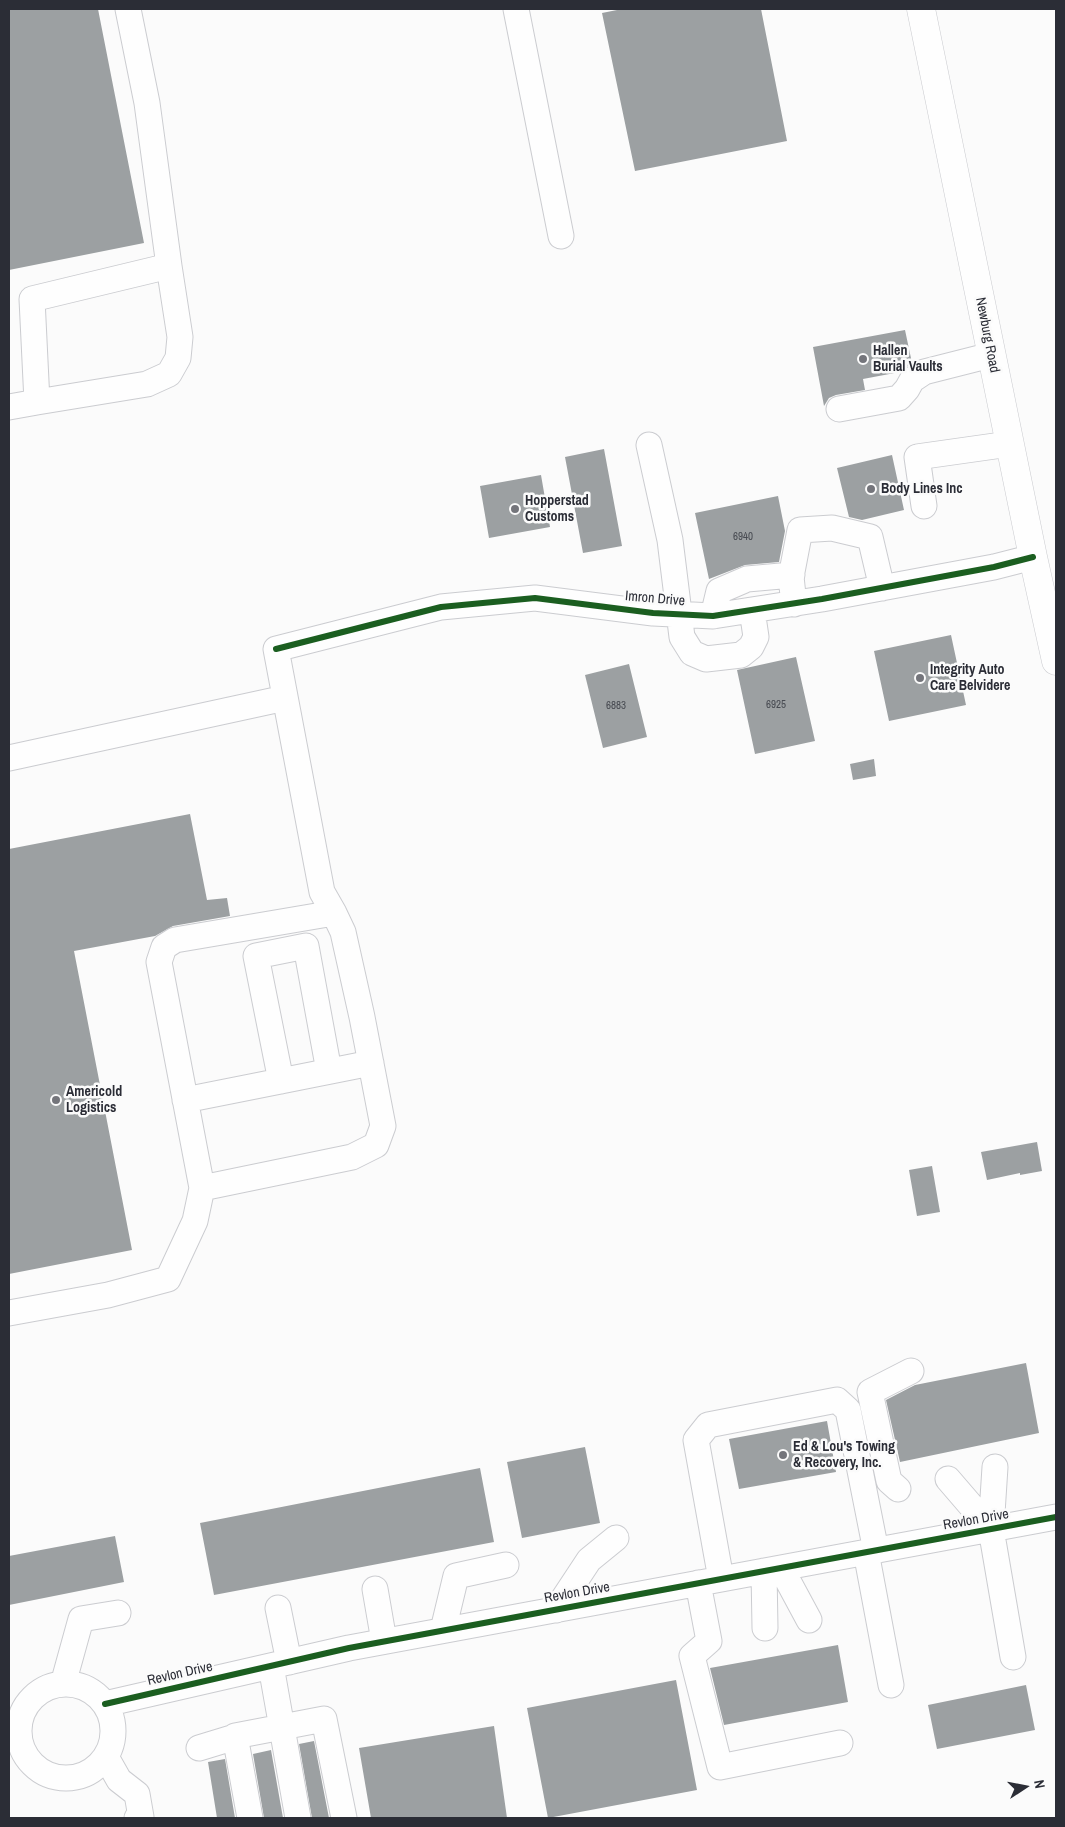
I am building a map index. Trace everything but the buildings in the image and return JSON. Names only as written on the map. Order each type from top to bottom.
[{"type":"main road","name":"Newburg Road","points":[[921,9],[1032,557],[1056,660]]},
{"type":"street","points":[[9,406],[147,384],[169,374],[178,358],[180,337],[146,103],[128,9]]},
{"type":"street","points":[[516,9],[561,236]]},
{"type":"street","points":[[36,402],[32,299],[169,266]]},
{"type":"street","points":[[839,409],[899,398],[912,380],[924,372],[991,355]]},
{"type":"street","points":[[924,506],[918,457],[1009,444]]},
{"type":"street","points":[[649,445],[670,540],[682,637],[692,653],[706,658],[741,655],[751,647],[756,637],[752,610]]},
{"type":"street","points":[[794,604],[792,575],[800,530],[832,528],[870,537],[882,588]]},
{"type":"street","name":"Imron Drive","points":[[285,698],[276,649],[441,607],[535,598],[653,613],[713,616],[882,588],[994,567],[1032,557]]},
{"type":"street","points":[[713,616],[719,591],[747,580],[792,575]]},
{"type":"street","points":[[9,758],[285,698],[322,892],[343,932],[383,1126],[376,1144],[352,1157],[202,1188]]},
{"type":"street","points":[[9,1313],[108,1295],[168,1279],[195,1221],[202,1188],[159,962],[164,947],[175,940],[334,913]]},
{"type":"street","points":[[281,1081],[256,956],[306,946],[329,1071]]},
{"type":"street","points":[[185,1100],[371,1063]]},
{"type":"street","points":[[898,1488],[889,1481],[870,1392],[911,1371]]},
{"type":"street","points":[[840,1743],[720,1767],[692,1656],[710,1641],[710,1581],[696,1440],[708,1425],[837,1400],[848,1410],[891,1685]]},
{"type":"street","points":[[995,1467],[992,1529],[1013,1657]]},
{"type":"street","points":[[948,1479],[992,1529]]},
{"type":"street","name":"Revlon Drive","points":[[105,1704],[384,1641],[1056,1517]]},
{"type":"street","points":[[556,1610],[589,1560],[616,1538]]},
{"type":"street","points":[[443,1630],[456,1576],[506,1565]]},
{"type":"street","points":[[772,1570],[809,1620]]},
{"type":"street","points":[[765,1628],[772,1570]]},
{"type":"street","points":[[375,1589],[384,1641]]},
{"type":"street","points":[[278,1608],[282,1728],[298,1818]]},
{"type":"street","points":[[63,1684],[81,1619],[118,1613]]},
{"type":"street","points":[[63,1684],[79,1686],[94,1693],[105,1704],[111,1717],[113,1730],[112,1744],[106,1757],[86,1775],[58,1778],[45,1774],[25,1756],[20,1743],[21,1715],[37,1693],[63,1684]]},
{"type":"street","points":[[199,1748],[235,1737],[324,1719],[344,1818]]},
{"type":"street","points":[[235,1737],[250,1818]]},
{"type":"street","points":[[106,1757],[119,1780],[137,1794],[140,1817],[137,1818]]},
{"type":"cycle path","points":[[276,649],[441,607],[535,598],[653,613],[713,616],[822,599],[994,567],[1033,557]]},
{"type":"cycle path","points":[[105,1704],[349,1648],[1056,1517]]},
{"type":"place","name":"Hallen Burial Vaults","points":[[863,359]]},
{"type":"place","name":"Body Lines Inc","points":[[871,489]]},
{"type":"place","name":"Hopperstad Customs","points":[[515,509]]},
{"type":"place","name":"Integrity Auto Care Belvidere","points":[[920,678]]},
{"type":"place","name":"Americold Logistics","points":[[56,1100]]},
{"type":"place","name":"Ed & Lou's Towing & Recovery, Inc.","points":[[783,1455]]}]
